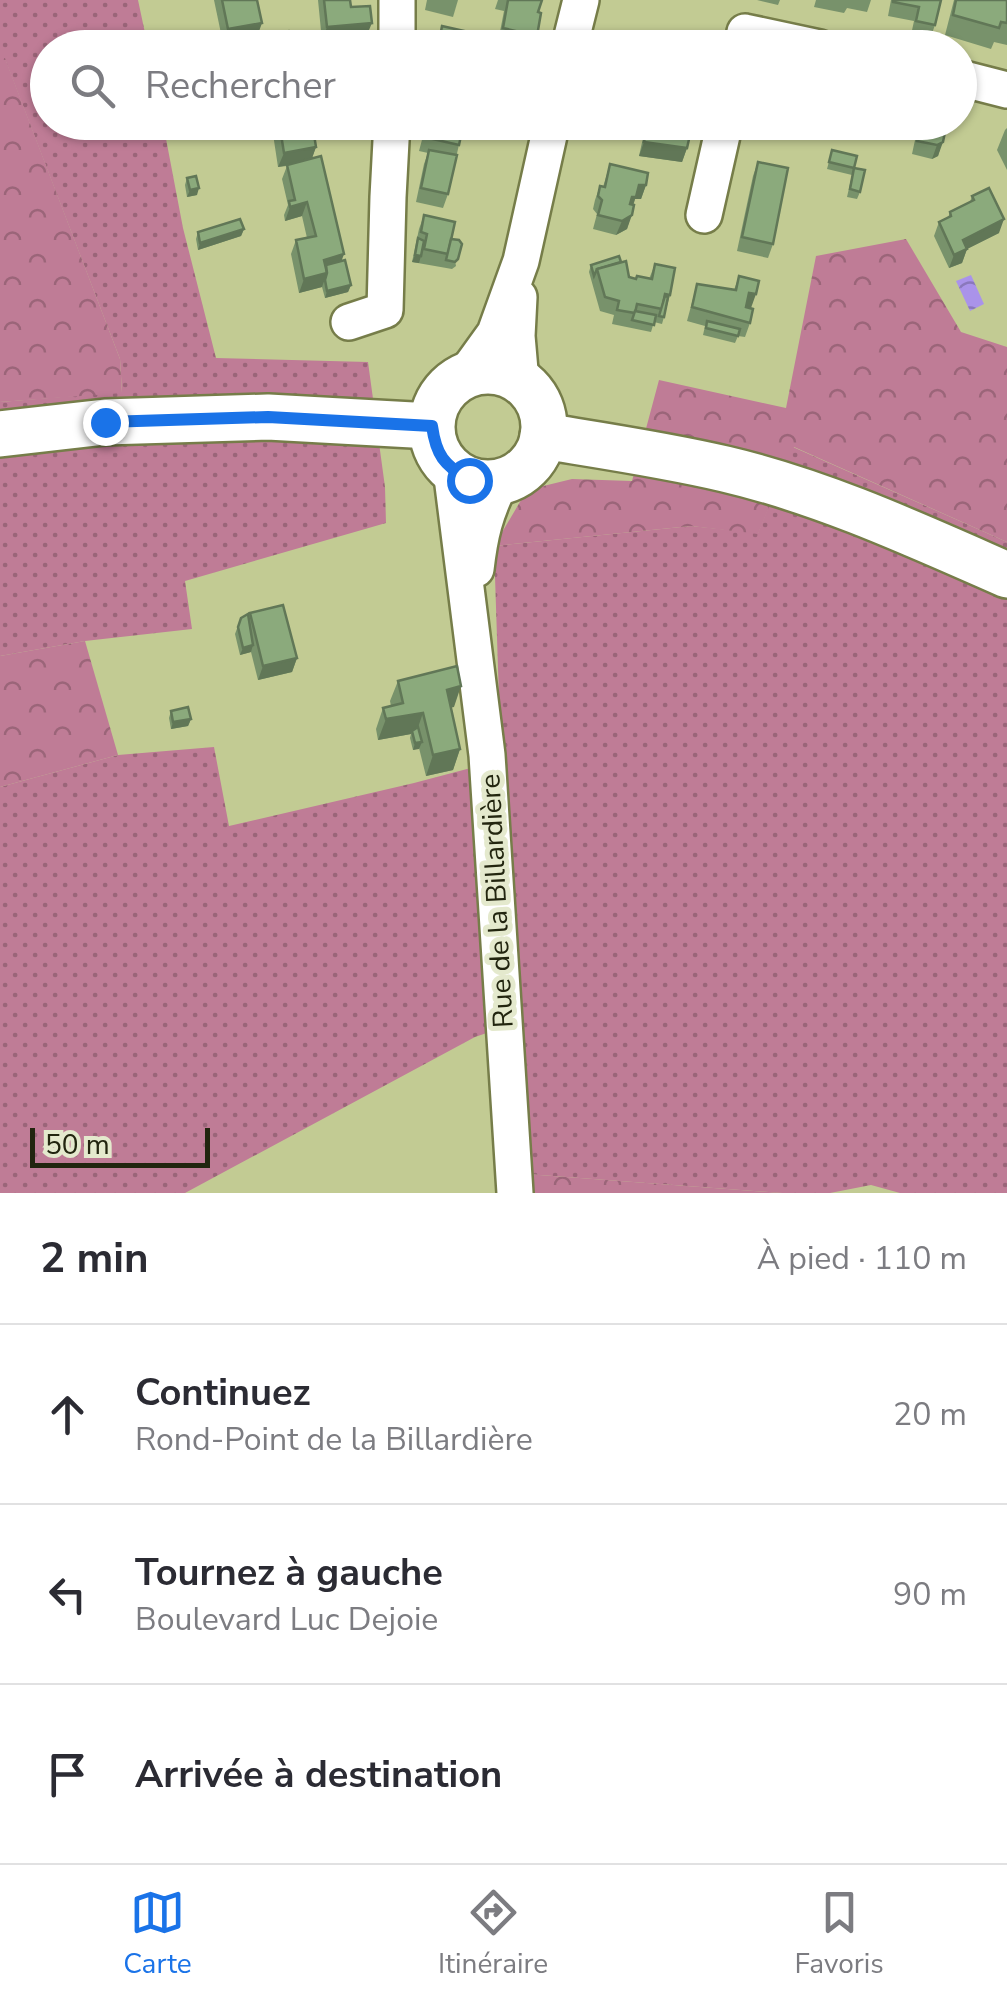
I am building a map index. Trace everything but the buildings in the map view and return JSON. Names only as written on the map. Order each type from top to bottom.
[{"type":"main road","points":[[478,371],[497,371],[521,382],[538,401],[543,418],[543,436],[529,465],[516,475],[485,483],[451,470],[434,445],[432,426],[435,407],[445,390],[478,371]]},
{"type":"main road","points":[[0,434],[105,422],[268,417],[432,426]]},
{"type":"main road","points":[[543,436],[727,470],[814,496],[1007,575]]},
{"type":"street","points":[[397,0],[397,30]]},
{"type":"street","points":[[573,30],[580,0]]},
{"type":"street","points":[[977,82],[1007,90]]},
{"type":"street","points":[[350,322],[386,310],[391,140]]},
{"type":"street","points":[[464,376],[494,333],[521,262],[548,140]]},
{"type":"street","points":[[704,215],[721,140]]},
{"type":"street","points":[[521,262],[517,336],[521,382]]},
{"type":"street","name":"Rue de la Billardière","points":[[451,470],[487,755],[515,1193]]},
{"type":"street","name":"Rue de la Billardière","points":[[470,610],[481,529],[501,481]]},
{"type":"green space","points":[[0,0],[138,0],[144,30],[30,30],[30,124],[5,59],[0,59]]},
{"type":"green space","points":[[5,58],[30,123],[30,140],[36,140],[120,359],[122,393],[0,402],[0,59]]},
{"type":"green space","points":[[36,140],[166,140],[183,228],[216,358],[368,362],[385,487],[386,523],[185,581],[192,629],[85,641],[0,656],[0,402],[122,392],[120,359]]},
{"type":"green space","points":[[906,239],[961,332],[1007,347],[1007,542],[794,447],[758,534],[691,526],[494,546],[527,490],[572,479],[632,481],[659,380],[786,408],[816,256]]},
{"type":"green space","points":[[793,447],[1007,542],[1007,1193],[900,1193],[871,1185],[830,1193],[782,1193],[526,1174],[516,1023],[475,1037],[185,1193],[0,1193],[0,787],[118,755],[214,747],[229,826],[501,760],[494,546],[691,526],[758,533]]},
{"type":"green space","points":[[85,641],[118,755],[0,787],[0,656]]},
{"type":"green space","points":[[526,1174],[782,1193],[528,1193]]},
{"type":"water","points":[[971,275],[984,304],[970,311],[956,281]]},
{"type":"route","points":[[105,422],[268,417],[432,426],[434,445],[444,462],[469,480]]}]
